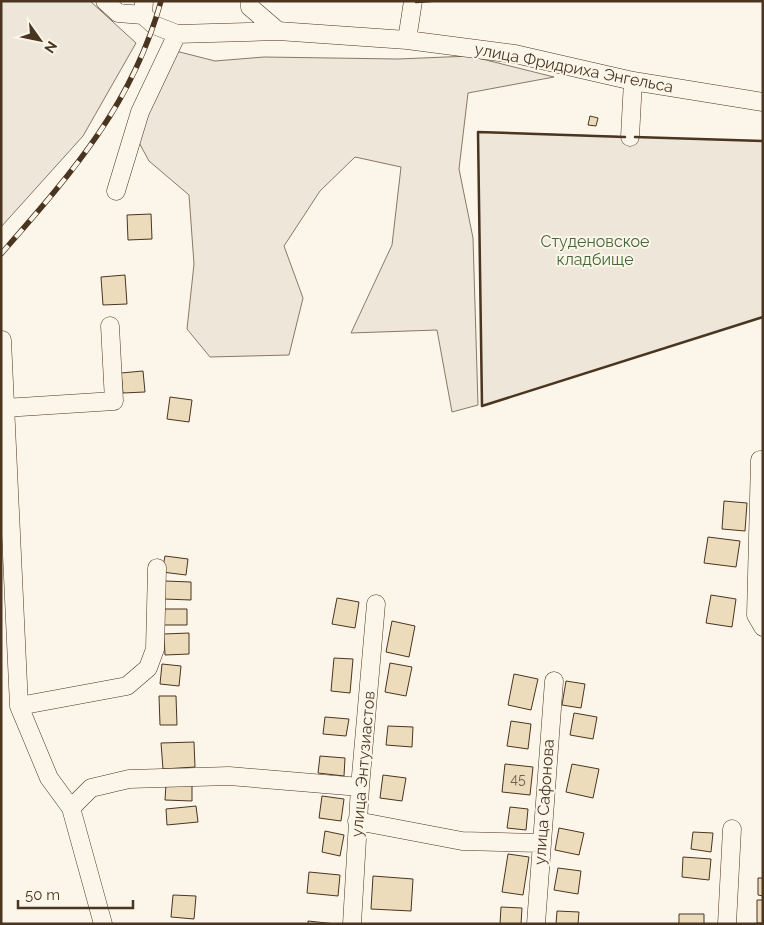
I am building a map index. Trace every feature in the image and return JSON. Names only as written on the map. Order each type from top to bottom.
[{"type":"street","points":[[105,1],[118,13],[144,8],[154,26],[177,34],[140,112],[116,191]]},
{"type":"street","points":[[250,1],[250,7],[278,31]]},
{"type":"street","points":[[407,40],[413,1]]},
{"type":"street","name":"улица Фридриха Энгельса","points":[[177,34],[278,31],[407,40],[516,54],[633,81],[763,102]]},
{"type":"street","points":[[630,137],[633,81]]},
{"type":"street","points":[[4,408],[114,401],[110,326]]},
{"type":"street","points":[[2,340],[19,706],[49,778],[71,808],[103,924]]},
{"type":"street","points":[[760,460],[756,615],[763,627]]},
{"type":"street","points":[[19,706],[127,686],[148,668],[155,649],[157,568]]},
{"type":"street","name":"улица Энтузиастов","points":[[352,924],[357,821],[376,604]]},
{"type":"street","name":"улица Сафонова","points":[[536,924],[540,843],[554,681]]},
{"type":"street","points":[[71,808],[91,788],[129,779],[229,776],[360,787]]},
{"type":"street","points":[[357,821],[462,841],[540,843]]},
{"type":"street","points":[[726,924],[732,829]]},
{"type":"green space","points":[[1,1],[90,1],[136,43],[83,136],[1,227]]},
{"type":"green space","points":[[164,48],[215,61],[264,57],[398,59],[470,56],[554,77],[468,93],[459,169],[473,238],[478,405],[452,412],[437,330],[351,333],[392,245],[401,167],[355,157],[320,191],[284,246],[303,298],[289,355],[210,357],[187,329],[194,264],[189,195],[149,161],[136,137]]},
{"type":"green space","name":"Студеновское кладбище","points":[[478,132],[763,141],[763,317],[482,406]]},
{"type":"building","points":[[590,116],[598,118],[596,126],[588,125]]},
{"type":"building","points":[[151,214],[152,239],[128,240],[127,215]]},
{"type":"building","points":[[125,275],[127,304],[103,305],[101,277]]},
{"type":"building","points":[[143,371],[145,392],[123,393],[121,373]]},
{"type":"building","points":[[170,397],[192,400],[189,422],[167,419]]},
{"type":"building","points":[[724,501],[747,503],[745,531],[722,529]]},
{"type":"building","points":[[708,537],[740,541],[736,567],[704,563]]},
{"type":"building","points":[[165,556],[188,559],[186,575],[162,572]]},
{"type":"building","points":[[165,581],[191,582],[191,600],[164,599]]},
{"type":"building","points":[[711,595],[736,599],[732,627],[706,623]]},
{"type":"building","points":[[337,598],[359,602],[355,628],[332,624]]},
{"type":"building","points":[[164,609],[187,609],[187,625],[164,625]]},
{"type":"building","points":[[392,621],[415,626],[409,657],[386,652]]},
{"type":"building","points":[[189,633],[189,654],[165,655],[164,634]]},
{"type":"building","points":[[334,658],[353,659],[350,693],[331,691]]},
{"type":"building","points":[[390,663],[412,667],[406,696],[385,692]]},
{"type":"building","points":[[162,664],[181,666],[179,686],[160,684]]},
{"type":"building","points":[[514,674],[538,679],[531,710],[508,705]]},
{"type":"building","points":[[566,681],[585,684],[581,708],[562,705]]},
{"type":"building","points":[[159,696],[176,696],[177,725],[160,725]]},
{"type":"building","points":[[574,713],[597,717],[593,739],[570,735]]},
{"type":"building","points":[[325,717],[349,719],[346,736],[323,734]]},
{"type":"building","points":[[511,721],[531,724],[528,749],[507,746]]},
{"type":"building","points":[[388,726],[413,727],[412,747],[386,745]]},
{"type":"building","points":[[194,742],[195,767],[163,769],[161,743]]},
{"type":"building","points":[[320,756],[345,758],[344,776],[318,773]]},
{"type":"building","points":[[505,764],[533,767],[530,795],[502,792]]},
{"type":"building","points":[[572,764],[599,769],[593,798],[566,792]]},
{"type":"building","points":[[383,775],[406,778],[402,801],[380,798]]},
{"type":"building","points":[[166,784],[192,785],[192,801],[165,800]]},
{"type":"building","points":[[322,796],[344,799],[341,821],[319,818]]},
{"type":"building","points":[[196,806],[198,822],[167,825],[166,809]]},
{"type":"building","points":[[510,807],[528,809],[526,830],[507,828]]},
{"type":"building","points":[[559,828],[584,833],[579,855],[555,850]]},
{"type":"building","points":[[325,831],[344,835],[340,856],[322,852]]},
{"type":"building","points":[[693,832],[713,833],[711,852],[691,849]]},
{"type":"building","points":[[508,854],[529,857],[523,895],[502,892]]},
{"type":"building","points":[[683,857],[711,859],[709,880],[682,877]]},
{"type":"building","points":[[558,868],[581,871],[578,894],[554,890]]},
{"type":"building","points":[[309,872],[340,875],[338,896],[307,893]]},
{"type":"building","points":[[373,876],[413,879],[411,911],[371,909]]},
{"type":"building","points":[[758,878],[763,878],[763,896],[758,895]]},
{"type":"building","points":[[173,895],[196,896],[194,919],[171,917]]},
{"type":"building","points":[[757,900],[763,900],[763,923],[757,923]]},
{"type":"building","points":[[501,907],[522,908],[521,924],[500,924]]},
{"type":"building","points":[[557,911],[579,912],[578,924],[556,924]]},
{"type":"building","points":[[679,914],[704,914],[704,924],[679,924]]},
{"type":"building","points":[[308,921],[336,924],[308,924]]},
{"type":"railway","points":[[1,254],[74,167],[116,106],[149,39],[161,1]]},
{"type":"wall","points":[[416,2],[431,1]]},
{"type":"wall","points":[[625,137],[478,132],[482,406],[763,317]]},
{"type":"wall","points":[[635,137],[763,141]]}]
